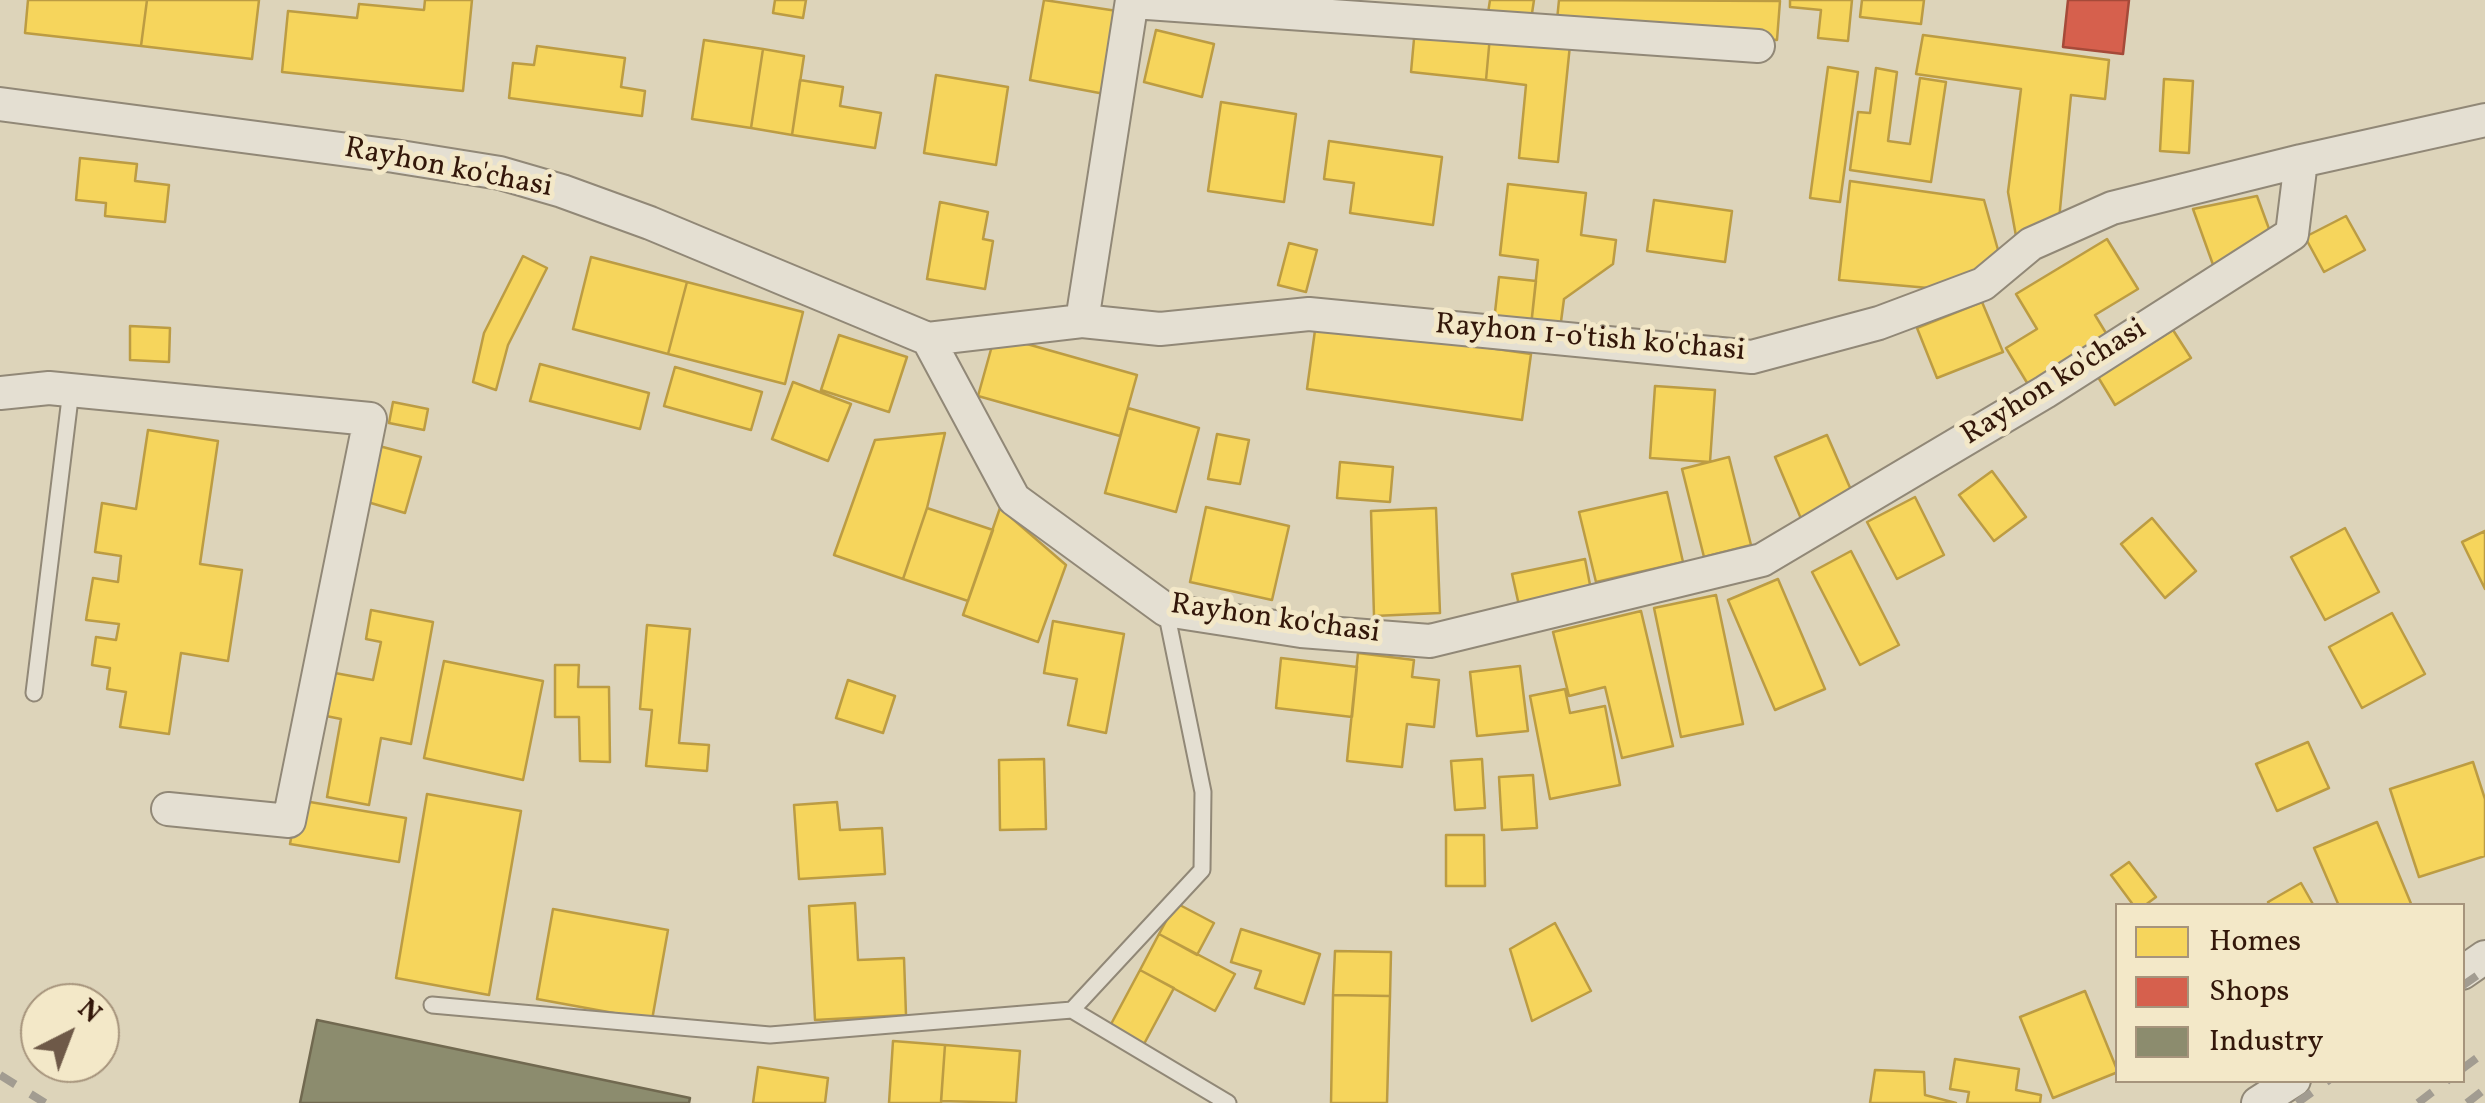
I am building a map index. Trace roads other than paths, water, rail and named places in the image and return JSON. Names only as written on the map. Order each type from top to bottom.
[{"type":"street","points":[[1082,321],[1132,1],[1758,46]]},
{"type":"street","name":"Rayhon ko'chasi","points":[[0,104],[394,156],[500,174],[562,191],[650,223],[928,339],[1014,499],[1166,610],[1302,631],[1430,641],[1762,560],[2045,392],[2292,234],[2301,161]]},
{"type":"street","points":[[2301,161],[2485,120]]},
{"type":"street","name":"Rayhon 1-o'tish ko'chasi","points":[[928,339],[1082,321],[1160,329],[1309,314],[1752,357],[1879,323],[1983,284],[2031,244],[2112,208],[2301,161]]},
{"type":"street","points":[[0,393],[49,388],[370,419],[288,820],[168,809]]},
{"type":"street","points":[[2258,1103],[2289,1083]]},
{"type":"lane","points":[[34,693],[71,390]]},
{"type":"lane","points":[[1072,1010],[1202,870],[1203,792],[1166,610]]},
{"type":"lane","points":[[432,1005],[770,1034],[1072,1010],[1228,1103]]},
{"type":"railway","points":[[2465,984],[2485,970]]},
{"type":"railway","points":[[2465,1067],[2485,1052]]},
{"type":"railway","points":[[0,1075],[45,1103]]},
{"type":"railway","points":[[2297,1103],[2325,1083]]},
{"type":"railway","points":[[2418,1103],[2444,1083]]},
{"type":"railway","points":[[2467,1103],[2485,1089]]}]
